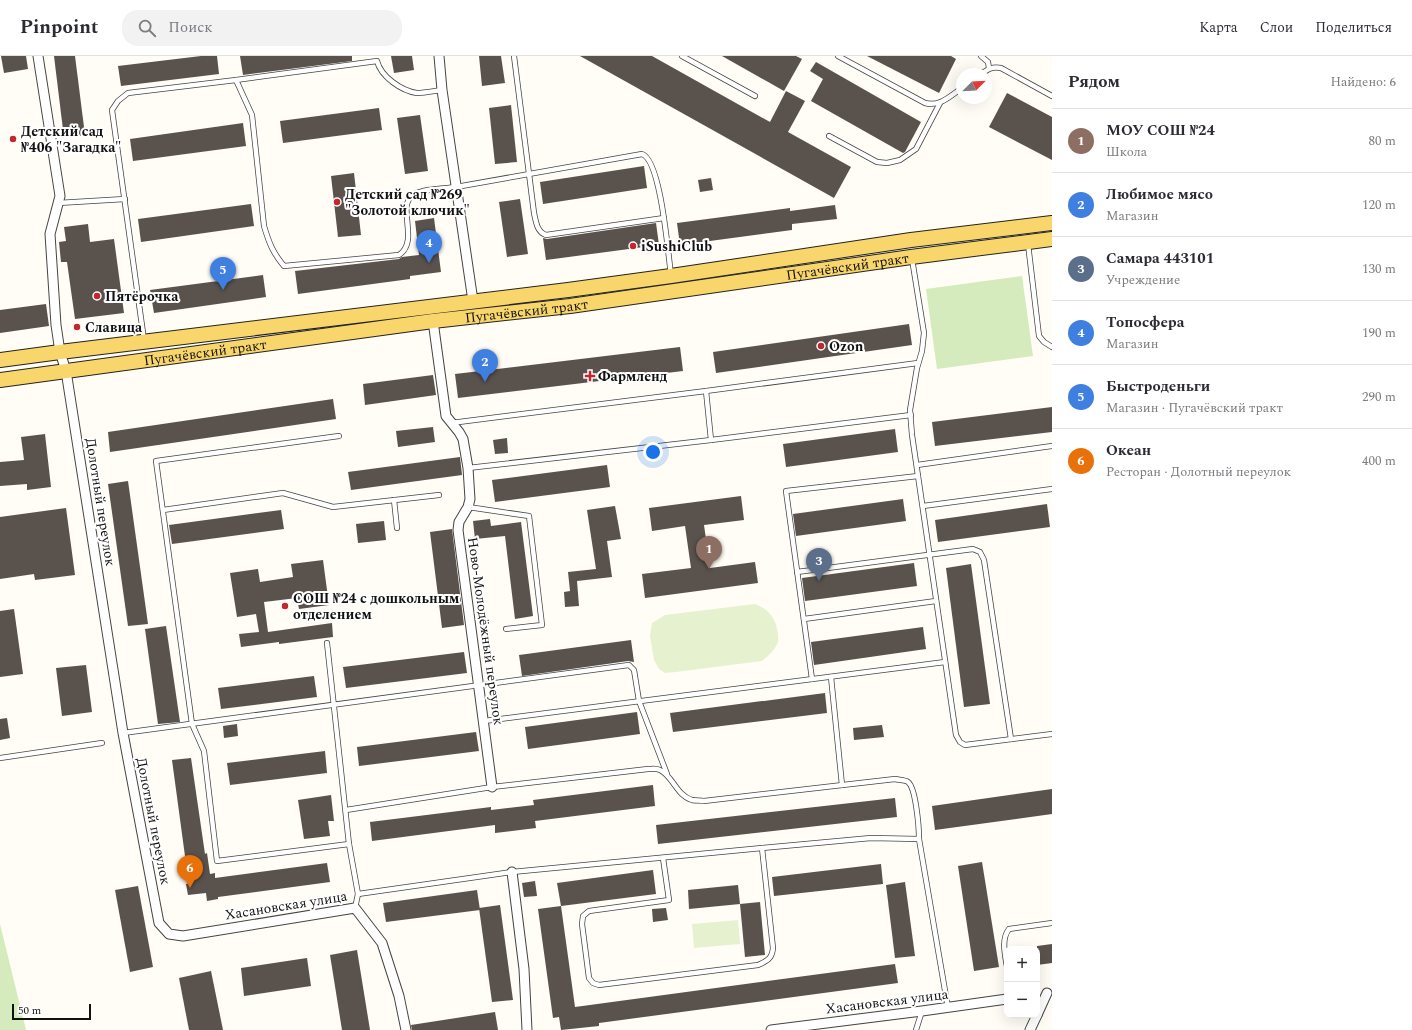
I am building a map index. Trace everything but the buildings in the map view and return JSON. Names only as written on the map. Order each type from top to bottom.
[{"type":"main road","name":"Пугачёвский тракт","points":[[0,360],[671,276],[912,240],[1052,223]]},
{"type":"main road","name":"Пугачёвский тракт","points":[[0,380],[434,321],[570,306],[912,257],[1052,239]]},
{"type":"street","name":"Долотный переулок","points":[[38,56],[60,196],[50,234],[56,325],[60,352],[66,371],[123,734],[159,923],[169,934],[183,936]]},
{"type":"street","points":[[440,56],[442,90],[474,301]]},
{"type":"street","name":"Ново-Молодёжный переулок","points":[[434,321],[446,416],[463,439],[468,468],[470,499],[468,507],[459,522],[458,530],[492,787]]},
{"type":"street","points":[[512,872],[524,969],[527,1030]]},
{"type":"street","name":"Хасановская улица","points":[[183,936],[356,908],[382,943],[399,996],[406,1030]]},
{"type":"street","points":[[1040,995],[1050,993]]},
{"type":"street","points":[[1040,1010],[1050,993]]},
{"type":"street","name":"Хасановская улица","points":[[771,1030],[922,1012],[1004,999]]},
{"type":"street","points":[[1030,1030],[1036,1018]]},
{"type":"lane","points":[[514,56],[534,213],[537,227],[541,233],[546,235],[664,218]]},
{"type":"lane","points":[[682,56],[755,96]]},
{"type":"lane","points":[[838,56],[925,103],[932,105],[940,103],[956,92]]},
{"type":"lane","points":[[981,56],[988,62],[989,68],[995,66],[1002,68],[1052,96]]},
{"type":"lane","points":[[144,342],[112,110],[128,93],[236,80],[377,59],[379,68],[390,79],[406,90],[418,93],[442,90]]},
{"type":"lane","points":[[236,80],[252,115],[264,226],[269,243],[276,256],[284,266],[399,255],[405,251],[408,241],[407,206],[409,199],[414,195],[426,191],[642,154],[647,157],[658,181],[671,276]]},
{"type":"lane","points":[[829,136],[877,162],[886,163],[900,160],[916,149],[940,103]]},
{"type":"lane","points":[[58,203],[125,200]]},
{"type":"lane","points":[[1027,242],[1039,336],[1044,342],[1052,347]]},
{"type":"lane","points":[[912,257],[924,333],[922,352],[918,363],[910,410],[918,476],[956,735],[960,742],[965,745],[1052,734]]},
{"type":"lane","points":[[451,423],[918,363]]},
{"type":"lane","points":[[706,391],[711,440]]},
{"type":"lane","points":[[468,468],[911,415]]},
{"type":"lane","points":[[338,436],[156,461],[192,724],[204,752],[217,861],[349,844]]},
{"type":"lane","points":[[917,465],[1052,446]]},
{"type":"lane","points":[[812,679],[786,491],[918,476]]},
{"type":"lane","points":[[923,506],[1052,488]]},
{"type":"lane","points":[[163,510],[283,492],[332,507],[439,495]]},
{"type":"lane","points":[[394,500],[397,528]]},
{"type":"lane","points":[[468,507],[529,516],[542,625],[506,629]]},
{"type":"lane","points":[[797,572],[973,549],[980,552],[984,560],[1011,739]]},
{"type":"lane","points":[[804,618],[936,601]]},
{"type":"lane","points":[[327,643],[349,844],[358,894],[356,908]]},
{"type":"lane","points":[[484,721],[945,662]]},
{"type":"lane","points":[[123,734],[629,665],[634,670],[639,701],[666,774],[674,786],[691,800],[704,801],[895,779],[907,782],[912,788],[918,821],[919,839],[948,1008]]},
{"type":"lane","points":[[831,677],[842,785]]},
{"type":"lane","points":[[0,758],[102,743]]},
{"type":"lane","points":[[346,810],[492,787],[648,769],[659,769],[666,774]]},
{"type":"lane","points":[[358,894],[512,872],[871,838],[919,839]]},
{"type":"lane","points":[[663,858],[669,900],[589,911],[583,916],[582,924],[589,978],[593,983],[599,985],[727,969],[758,965],[768,961],[772,955],[773,948],[762,848]]},
{"type":"lane","points":[[1004,946],[1005,934],[1009,929],[1052,923]]},
{"type":"lane","points":[[916,1030],[922,1012]]},
{"type":"green space","points":[[1022,276],[1033,356],[937,369],[926,289]]},
{"type":"green space","points":[[755,604],[768,612],[774,620],[778,635],[776,647],[762,661],[665,673],[659,669],[654,660],[650,636],[652,623],[665,615]]},
{"type":"green space","points":[[738,920],[740,944],[694,948],[692,924]]},
{"type":"green space","points":[[0,924],[26,1030],[0,1030]]},
{"type":"place","name":"Детский сад №406 \"Загадка\"","points":[[13,139]]},
{"type":"place","name":"Детский сад №269 \"Золотой ключик\"","points":[[337,202]]},
{"type":"place","name":"iSushiClub","points":[[633,246]]},
{"type":"place","name":"Топосфера","points":[[429,263]]},
{"type":"place","name":"Быстроденьги","points":[[223,290]]},
{"type":"place","name":"Пятёрочка","points":[[97,296]]},
{"type":"place","name":"Славица","points":[[77,327]]},
{"type":"place","name":"Ozon","points":[[821,346]]},
{"type":"place","name":"Фармленд","points":[[590,376]]},
{"type":"place","name":"Любимое мясо","points":[[485,382]]},
{"type":"place","name":"МОУ СОШ №24","points":[[709,569]]},
{"type":"place","name":"Самара 443101","points":[[819,581]]},
{"type":"place","name":"СОШ №24 с дошкольным отделением","points":[[285,606]]},
{"type":"place","name":"Океан","points":[[190,888]]}]
